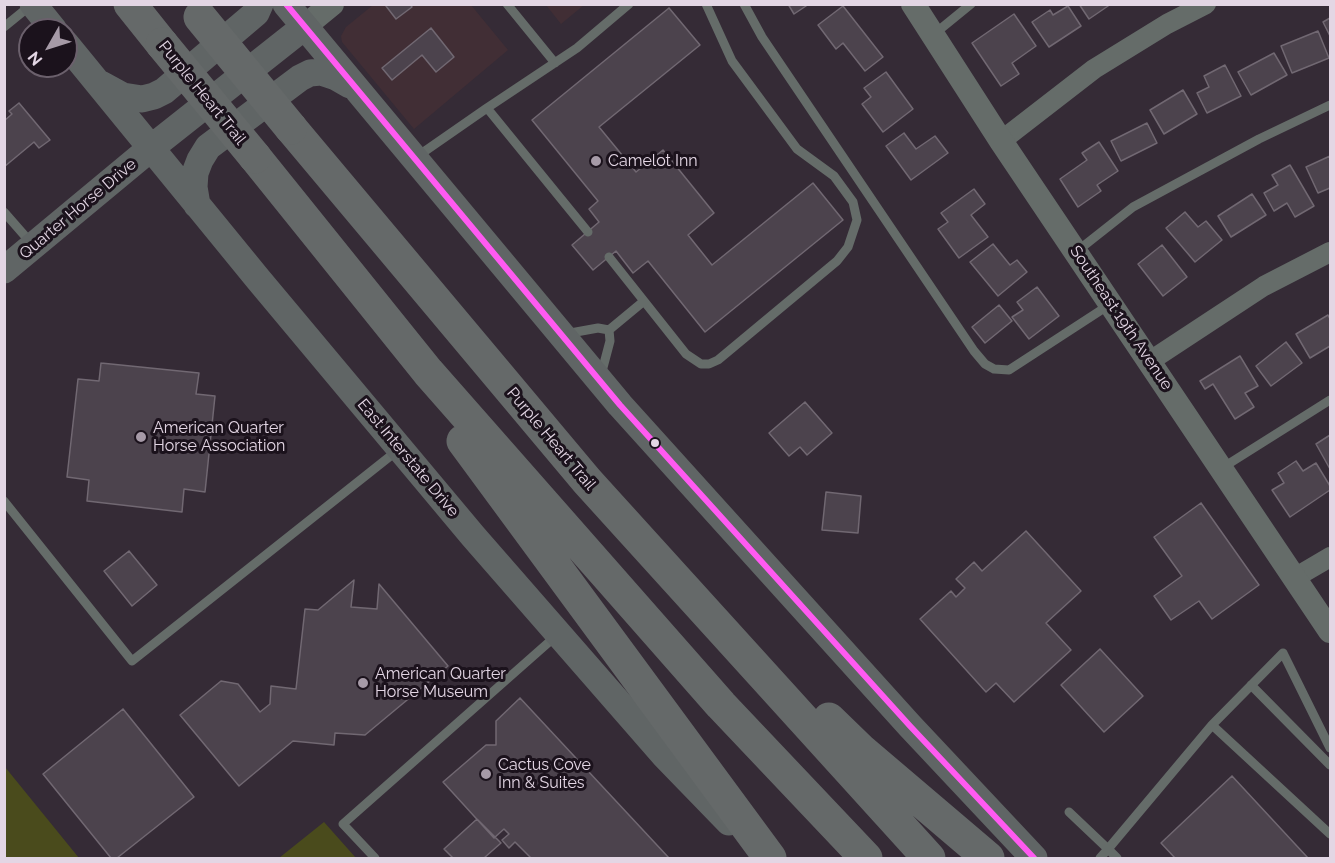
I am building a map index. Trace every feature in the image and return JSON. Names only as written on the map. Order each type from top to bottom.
[{"type":"highway","name":"Purple Heart Trail","points":[[130,4],[428,372],[721,705],[866,858]]},
{"type":"highway","name":"Purple Heart Trail","points":[[195,11],[587,481],[929,858]]},
{"type":"highway","points":[[428,372],[456,432],[770,858]]},
{"type":"highway","points":[[587,481],[632,512],[751,643],[853,742],[988,858]]},
{"type":"main road","points":[[32,4],[44,18]]},
{"type":"main road","points":[[97,82],[123,96],[142,99],[154,96],[164,91],[256,14],[260,4]]},
{"type":"main road","points":[[286,4],[599,380],[746,546],[1034,858]]},
{"type":"main road","name":"Quarter Horse Drive","points":[[4,270],[304,27]]},
{"type":"main road","name":"East Interstate Drive","points":[[78,59],[400,449],[665,756],[764,858]]},
{"type":"main road","points":[[197,205],[194,188],[195,173],[208,147],[300,78],[310,73],[321,72],[354,87]]},
{"type":"street","points":[[304,27],[332,4]]},
{"type":"street","name":"Southeast 19th Avenue","points":[[913,4],[1001,141],[1330,630]]},
{"type":"street","points":[[1001,141],[1094,69],[1167,24],[1206,4]]},
{"type":"street","points":[[1150,361],[1264,286],[1330,252]]},
{"type":"street","points":[[1296,578],[1330,556]]},
{"type":"lane","points":[[4,27],[32,4]]},
{"type":"lane","points":[[507,4],[555,63]]},
{"type":"lane","points":[[414,159],[577,48],[629,4]]},
{"type":"lane","points":[[609,257],[686,354],[701,364],[709,364],[718,360],[837,261],[848,246],[857,220],[852,202],[834,176],[797,149],[732,61],[706,4]]},
{"type":"lane","points":[[744,4],[762,37],[985,364],[994,369],[1009,370],[1111,304]]},
{"type":"lane","points":[[933,35],[971,4]]},
{"type":"lane","points":[[1076,252],[1133,207],[1258,139],[1330,105]]},
{"type":"lane","points":[[487,108],[588,231]]},
{"type":"lane","points":[[4,212],[33,246]]},
{"type":"lane","points":[[561,334],[598,328],[609,330],[644,302]]},
{"type":"lane","points":[[599,380],[610,341],[609,330]]},
{"type":"lane","points":[[1222,468],[1330,400]]},
{"type":"lane","points":[[4,501],[132,661],[400,449]]},
{"type":"lane","points":[[375,858],[343,824],[558,633]]},
{"type":"lane","points":[[1100,858],[1212,726],[1283,652],[1330,748]]},
{"type":"lane","points":[[1251,686],[1330,765]]},
{"type":"lane","points":[[1212,726],[1330,834]]},
{"type":"lane","points":[[1068,812],[1117,858]]},
{"type":"shaded area","points":[[373,5],[471,5],[508,50],[414,129],[342,42],[341,36],[346,27]]},
{"type":"shaded area","points":[[546,5],[584,5],[561,24]]},
{"type":"shaded area","points":[[5,767],[79,858],[5,858]]},
{"type":"shaded area","points":[[324,822],[356,858],[279,858]]},
{"type":"building","points":[[388,4],[410,4],[412,7],[396,19],[386,6]]},
{"type":"building","points":[[788,4],[809,4],[794,14]]},
{"type":"building","points":[[1079,4],[1111,4],[1089,19]]},
{"type":"building","points":[[843,6],[883,57],[865,71],[843,43],[836,49],[818,25]]},
{"type":"building","points":[[1068,6],[1081,26],[1049,47],[1032,22],[1050,10],[1053,15]]},
{"type":"building","name":"Camelot Inn","points":[[669,8],[700,45],[599,127],[636,172],[663,150],[714,213],[688,235],[712,265],[813,183],[843,220],[705,332],[648,261],[633,273],[616,251],[593,270],[572,245],[599,222],[589,209],[598,201],[532,120]]},
{"type":"building","points":[[1014,14],[1036,46],[1012,63],[1019,74],[1001,86],[972,43]]},
{"type":"building","points":[[1330,18],[1330,36],[1323,22]]},
{"type":"building","points":[[431,28],[454,57],[436,72],[422,55],[392,80],[382,68]]},
{"type":"building","points":[[1318,31],[1329,58],[1292,73],[1281,46]]},
{"type":"building","points":[[1274,53],[1287,75],[1251,95],[1238,72]]},
{"type":"building","points":[[1225,65],[1241,96],[1207,113],[1197,93],[1209,87],[1204,76]]},
{"type":"building","points":[[886,72],[913,109],[883,132],[862,104],[871,97],[864,88]]},
{"type":"building","points":[[1183,90],[1197,114],[1164,134],[1150,110]]},
{"type":"building","points":[[19,103],[50,140],[39,148],[34,142],[4,167],[4,121],[12,114],[9,111]]},
{"type":"building","points":[[1147,123],[1157,143],[1121,161],[1111,141]]},
{"type":"building","points":[[904,133],[916,149],[935,136],[948,153],[911,180],[886,146]]},
{"type":"building","points":[[1099,142],[1118,171],[1097,185],[1101,191],[1078,207],[1060,179],[1087,160],[1082,153]]},
{"type":"building","points":[[1330,156],[1330,188],[1318,193],[1306,167]]},
{"type":"building","points":[[1290,165],[1314,206],[1295,217],[1287,203],[1274,211],[1264,193],[1278,185],[1272,175]]},
{"type":"building","points":[[974,189],[985,204],[971,215],[988,237],[959,258],[938,229],[948,222],[941,213]]},
{"type":"building","points":[[1252,194],[1266,215],[1231,237],[1218,216]]},
{"type":"building","points":[[1185,212],[1198,227],[1206,221],[1222,240],[1195,262],[1166,228]]},
{"type":"building","points":[[993,244],[1010,265],[1017,260],[1027,272],[998,296],[970,262]]},
{"type":"building","points":[[1162,245],[1187,277],[1163,296],[1138,264]]},
{"type":"building","points":[[1037,287],[1059,316],[1029,339],[1012,317],[1023,310],[1017,302]]},
{"type":"building","points":[[999,305],[1012,321],[985,343],[972,327]]},
{"type":"building","points":[[1328,315],[1330,346],[1310,358],[1296,334]]},
{"type":"building","points":[[1286,342],[1302,363],[1271,386],[1256,366]]},
{"type":"building","points":[[1240,356],[1258,386],[1245,393],[1254,407],[1235,419],[1213,384],[1205,389],[1200,381]]},
{"type":"building","name":"American Quarter Horse Association","points":[[101,363],[199,373],[196,394],[215,396],[205,492],[184,489],[182,512],[87,501],[89,480],[67,477],[78,379],[99,381]]},
{"type":"building","points":[[805,402],[832,433],[807,455],[800,447],[789,456],[769,433]]},
{"type":"building","points":[[1330,435],[1330,469],[1316,444]]},
{"type":"building","points":[[1296,461],[1303,471],[1316,463],[1330,486],[1330,490],[1290,517],[1272,490],[1284,483],[1278,473]]},
{"type":"building","points":[[826,492],[861,496],[858,533],[822,530]]},
{"type":"building","points":[[1201,503],[1259,585],[1212,619],[1199,601],[1171,620],[1154,596],[1182,576],[1154,537]]},
{"type":"building","points":[[1026,531],[1081,591],[1046,623],[1071,650],[1014,702],[996,683],[986,692],[920,619],[951,591],[956,597],[965,588],[956,579],[974,562],[982,571]]},
{"type":"building","points":[[129,551],[157,585],[132,606],[104,571]]},
{"type":"building","name":"American Quarter Horse Museum","points":[[354,580],[351,607],[377,609],[379,584],[448,666],[365,735],[335,733],[334,745],[293,741],[239,786],[180,715],[221,681],[238,684],[260,712],[270,704],[271,686],[296,689],[305,609],[318,610]]},
{"type":"building","points":[[1100,649],[1143,696],[1104,732],[1061,685]]},
{"type":"building","points":[[520,698],[669,858],[531,858],[515,842],[509,848],[502,840],[509,834],[504,829],[494,838],[443,782],[486,745],[496,745],[496,721]]},
{"type":"building","points":[[123,709],[194,797],[117,858],[111,858],[43,774]]},
{"type":"building","points":[[1232,776],[1308,858],[1175,858],[1161,843]]},
{"type":"building","points":[[477,819],[501,843],[484,858],[453,858],[444,849]]},
{"type":"transit line","points":[[286,4],[620,405],[910,726],[1034,858]]},
{"type":"place","name":"Camelot Inn","points":[[596,161]]},
{"type":"place","name":"American Quarter Horse Association","points":[[141,437]]},
{"type":"place","name":"American Quarter Horse Museum","points":[[363,683]]},
{"type":"place","name":"Cactus Cove Inn & Suites","points":[[486,774]]}]
